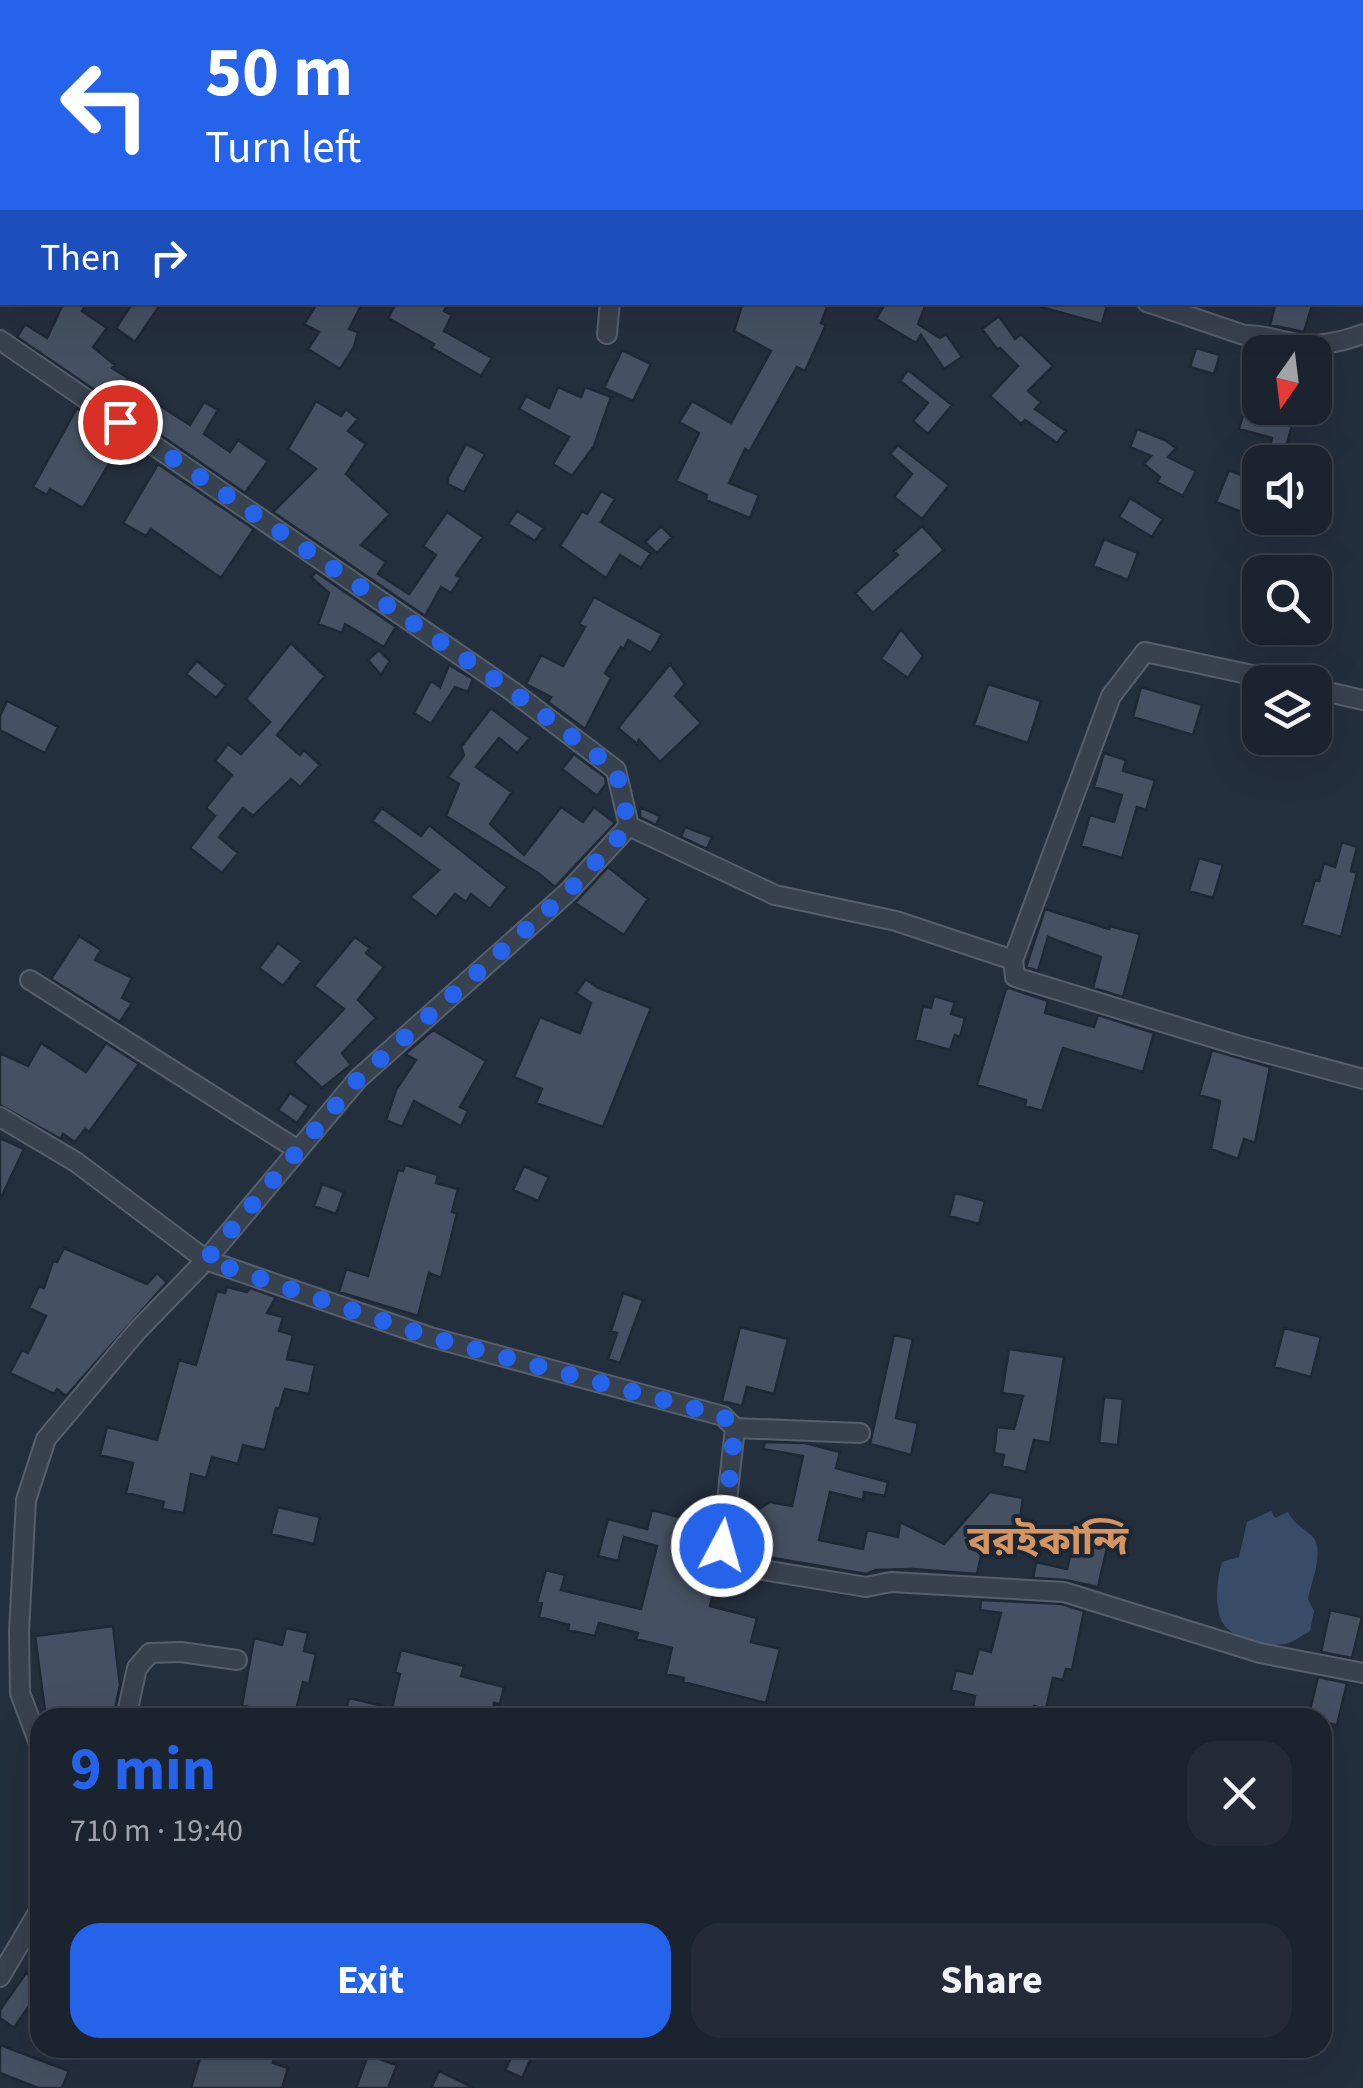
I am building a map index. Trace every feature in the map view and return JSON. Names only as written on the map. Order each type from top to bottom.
[{"type":"street","points":[[607,334],[610,305]]},
{"type":"street","points":[[1156,305],[1244,335],[1256,334],[1298,345],[1346,341],[1363,334]]},
{"type":"street","points":[[0,340],[512,691],[616,770],[629,826]]},
{"type":"street","points":[[1242,673],[1146,652],[1111,696],[1013,960],[1015,977],[1363,1079]]},
{"type":"street","points":[[1332,693],[1363,700]]},
{"type":"street","points":[[629,826],[775,895],[896,922],[1013,960]]},
{"type":"street","points":[[30,1717],[20,1693],[18,1632],[26,1500],[46,1439],[138,1330],[206,1260],[358,1079],[568,892],[629,826]]},
{"type":"street","points":[[30,980],[298,1150]]},
{"type":"street","points":[[0,1117],[76,1162],[206,1260],[430,1337],[723,1416],[735,1428],[860,1432]]},
{"type":"street","points":[[735,1428],[722,1546],[726,1560],[739,1566],[866,1587],[891,1582],[1064,1592],[1260,1653],[1363,1673]]},
{"type":"street","points":[[128,1708],[137,1668],[150,1653],[181,1652],[237,1660]]},
{"type":"street","points":[[0,1977],[30,1926]]},
{"type":"water","points":[[1271,1511],[1275,1518],[1288,1512],[1311,1535],[1317,1549],[1308,1599],[1314,1611],[1310,1631],[1281,1645],[1249,1640],[1230,1631],[1220,1617],[1218,1604],[1222,1562],[1239,1557],[1247,1522]]},
{"type":"building","points":[[63,305],[85,305],[82,311],[107,328],[93,347],[115,365],[112,368],[128,378],[119,391],[127,396],[124,400],[150,419],[159,405],[190,425],[204,402],[218,410],[204,434],[230,452],[238,440],[268,461],[245,493],[17,337],[25,324],[47,338]]},
{"type":"building","points":[[131,305],[160,305],[135,342],[116,328]]},
{"type":"building","points":[[316,305],[361,305],[349,329],[358,332],[354,347],[340,369],[308,349],[319,332],[304,324]]},
{"type":"building","points":[[395,305],[447,305],[444,311],[452,315],[444,331],[492,358],[481,376],[388,318]]},
{"type":"building","points":[[742,305],[828,305],[821,323],[826,325],[805,371],[797,367],[749,452],[745,449],[729,483],[759,495],[750,518],[706,500],[707,495],[676,481],[699,433],[679,422],[692,401],[731,423],[771,351],[734,331]]},
{"type":"building","points":[[884,305],[926,305],[918,324],[940,338],[946,334],[962,357],[944,369],[921,335],[916,343],[876,319]]},
{"type":"building","points":[[1041,305],[1107,305],[1102,324]]},
{"type":"building","points":[[1275,305],[1312,305],[1304,332],[1270,325]]},
{"type":"building","points":[[999,316],[1015,339],[1021,334],[1053,366],[1028,391],[1041,402],[1035,409],[1066,431],[1057,443],[1025,420],[1021,424],[990,396],[1018,366],[997,349],[982,329]]},
{"type":"building","points":[[1196,348],[1220,355],[1214,374],[1190,367]]},
{"type":"building","points":[[622,350],[651,364],[633,401],[604,388]]},
{"type":"building","points":[[908,370],[952,405],[928,434],[913,421],[928,403],[900,381]]},
{"type":"building","points":[[558,387],[581,397],[585,387],[611,397],[594,446],[572,476],[553,464],[569,437],[519,409],[526,396],[549,408]]},
{"type":"building","points":[[316,401],[341,416],[346,409],[358,419],[348,431],[366,444],[346,474],[390,514],[361,545],[386,562],[378,574],[409,594],[436,555],[423,546],[447,512],[483,537],[456,575],[461,578],[451,593],[441,587],[425,616],[273,512],[316,469],[288,449]]},
{"type":"building","points":[[77,408],[123,440],[83,508],[50,489],[47,495],[33,487]]},
{"type":"building","points":[[1242,419],[1242,425],[1292,425],[1286,445],[1270,445],[1272,438],[1239,429]]},
{"type":"building","points":[[1137,429],[1165,440],[1176,448],[1168,457],[1196,471],[1183,496],[1157,482],[1160,477],[1144,464],[1151,456],[1130,447]]},
{"type":"building","points":[[466,444],[485,454],[464,492],[448,484],[448,478]]},
{"type":"building","points":[[898,445],[949,485],[922,519],[894,497],[912,474],[890,454]]},
{"type":"building","points":[[158,464],[254,529],[221,578],[151,529],[146,536],[123,523]]},
{"type":"building","points":[[1229,470],[1242,475],[1242,512],[1216,502]]},
{"type":"building","points":[[601,491],[615,499],[601,522],[651,553],[641,568],[620,555],[606,578],[560,546],[582,511],[587,514]]},
{"type":"building","points":[[1130,498],[1163,519],[1152,537],[1119,517]]},
{"type":"building","points":[[517,511],[544,528],[535,541],[508,524]]},
{"type":"building","points":[[661,526],[672,537],[657,553],[645,542]]},
{"type":"building","points":[[922,526],[944,550],[873,613],[855,593],[898,555],[894,551]]},
{"type":"building","points":[[1104,539],[1138,553],[1128,580],[1093,566]]},
{"type":"building","points":[[316,572],[396,627],[384,647],[345,624],[342,633],[318,624],[329,593],[311,577]]},
{"type":"building","points":[[594,597],[662,634],[651,653],[628,640],[624,649],[621,647],[605,673],[611,678],[585,729],[548,702],[551,697],[526,684],[541,655],[563,666],[585,627],[579,624]]},
{"type":"building","points":[[901,629],[923,656],[908,678],[881,659]]},
{"type":"building","points":[[291,643],[325,676],[277,735],[300,755],[304,750],[320,765],[300,787],[291,779],[253,816],[243,808],[219,837],[238,853],[222,873],[190,848],[215,816],[206,808],[232,775],[215,761],[228,744],[241,754],[270,722],[246,699]]},
{"type":"building","points":[[379,650],[390,661],[381,675],[368,660]]},
{"type":"building","points":[[197,661],[226,685],[216,698],[186,674]]},
{"type":"building","points":[[670,664],[685,684],[675,696],[701,723],[660,762],[639,740],[637,744],[618,728]]},
{"type":"building","points":[[449,665],[473,679],[468,692],[455,687],[431,724],[414,713],[431,681],[440,687]]},
{"type":"building","points":[[988,684],[1041,701],[1028,743],[974,725]]},
{"type":"building","points":[[1141,687],[1202,705],[1193,735],[1133,717]]},
{"type":"building","points":[[7,701],[58,727],[45,753],[0,730],[0,716]]},
{"type":"building","points":[[491,708],[530,738],[517,753],[499,738],[476,767],[512,792],[490,824],[524,855],[561,807],[583,822],[594,807],[615,823],[555,887],[446,816],[459,784],[448,777],[464,755],[461,747]]},
{"type":"building","points":[[1104,753],[1126,760],[1123,771],[1155,780],[1146,810],[1137,807],[1122,858],[1081,846],[1090,815],[1114,822],[1122,795],[1094,787]]},
{"type":"building","points":[[574,754],[605,777],[606,784],[597,796],[562,769]]},
{"type":"building","points":[[640,807],[660,816],[656,825],[640,817]]},
{"type":"building","points":[[382,808],[421,836],[429,825],[507,887],[490,909],[471,894],[466,902],[455,894],[436,917],[410,897],[439,870],[372,821]]},
{"type":"building","points":[[685,827],[712,837],[707,849],[681,837]]},
{"type":"building","points":[[1342,842],[1357,847],[1351,871],[1357,873],[1341,937],[1302,925],[1315,880],[1319,881],[1324,863],[1335,867]]},
{"type":"building","points":[[1199,858],[1223,865],[1213,898],[1189,891]]},
{"type":"building","points":[[608,867],[648,899],[624,935],[575,903]]},
{"type":"building","points":[[1045,909],[1109,929],[1110,926],[1140,934],[1123,997],[1093,988],[1101,957],[1048,937],[1038,971],[1026,967]]},
{"type":"building","points":[[79,936],[101,950],[95,960],[132,978],[122,998],[132,1003],[120,1022],[51,979]]},
{"type":"building","points":[[355,937],[370,948],[366,953],[384,967],[358,1000],[376,1018],[342,1053],[351,1065],[322,1088],[294,1062],[344,1009],[314,986]]},
{"type":"building","points":[[278,943],[302,961],[283,986],[259,968]]},
{"type":"building","points":[[586,979],[598,988],[651,1008],[603,1127],[536,1103],[542,1089],[514,1077],[540,1017],[580,1033],[591,1003],[576,993]]},
{"type":"building","points":[[1009,988],[1048,1001],[1045,1013],[1094,1027],[1098,1015],[1154,1033],[1143,1072],[1063,1048],[1042,1111],[1025,1106],[1026,1100],[977,1085]]},
{"type":"building","points":[[934,996],[955,1002],[951,1014],[965,1018],[960,1037],[955,1035],[950,1050],[915,1040],[923,1006],[931,1008]]},
{"type":"building","points":[[433,1030],[486,1061],[460,1107],[468,1111],[461,1126],[414,1101],[402,1127],[386,1120],[396,1090],[416,1060],[405,1054]]},
{"type":"building","points":[[41,1043],[86,1072],[106,1043],[139,1064],[89,1132],[85,1129],[75,1142],[63,1134],[61,1139],[0,1105],[0,1053],[28,1066]]},
{"type":"building","points":[[1212,1050],[1270,1067],[1255,1143],[1244,1139],[1238,1159],[1211,1149],[1220,1101],[1199,1095]]},
{"type":"building","points":[[290,1093],[309,1106],[297,1123],[278,1110]]},
{"type":"building","points":[[0,1138],[24,1149],[0,1200]]},
{"type":"building","points":[[405,1165],[438,1175],[436,1183],[458,1189],[452,1212],[457,1213],[441,1278],[429,1273],[418,1316],[339,1292],[346,1269],[368,1276],[398,1170],[403,1171]]},
{"type":"building","points":[[524,1166],[549,1177],[538,1201],[513,1190]]},
{"type":"building","points":[[322,1184],[344,1192],[336,1214],[314,1206]]},
{"type":"building","points":[[955,1193],[985,1201],[979,1224],[949,1216]]},
{"type":"building","points":[[64,1248],[147,1284],[157,1273],[167,1282],[66,1396],[57,1389],[54,1394],[10,1373],[22,1350],[28,1353],[46,1316],[29,1308]]},
{"type":"building","points":[[227,1287],[247,1292],[250,1288],[276,1297],[267,1313],[283,1317],[279,1331],[293,1335],[287,1359],[315,1365],[309,1394],[285,1389],[265,1450],[243,1445],[238,1464],[212,1457],[206,1478],[191,1474],[184,1513],[162,1509],[164,1502],[126,1493],[133,1463],[100,1455],[107,1427],[157,1440],[179,1360],[196,1365],[217,1291],[225,1293]]},
{"type":"building","points":[[623,1293],[643,1300],[620,1363],[608,1359],[617,1333],[611,1331]]},
{"type":"building","points":[[740,1327],[788,1339],[774,1394],[747,1387],[742,1406],[722,1401]]},
{"type":"building","points":[[1284,1328],[1321,1337],[1311,1377],[1274,1367]]},
{"type":"building","points":[[894,1335],[913,1339],[896,1418],[918,1423],[911,1455],[870,1444]]},
{"type":"building","points":[[1009,1349],[1064,1357],[1050,1443],[1034,1440],[1026,1472],[1002,1466],[1004,1455],[994,1453],[997,1427],[1014,1429],[1023,1396],[1002,1393]]},
{"type":"building","points":[[1104,1397],[1123,1399],[1118,1445],[1099,1443]]},
{"type":"building","points":[[765,1442],[805,1443],[840,1452],[836,1468],[888,1482],[885,1496],[864,1492],[863,1500],[830,1492],[819,1540],[863,1549],[867,1530],[898,1537],[900,1522],[944,1544],[990,1492],[1023,1498],[1015,1553],[983,1547],[977,1574],[912,1569],[866,1574],[738,1552],[746,1510],[759,1509],[770,1502],[792,1506],[803,1456],[763,1449]]},
{"type":"building","points":[[278,1507],[320,1517],[314,1544],[271,1534]]},
{"type":"building","points":[[652,1510],[694,1521],[681,1572],[716,1581],[710,1606],[757,1618],[751,1642],[780,1649],[766,1703],[666,1674],[672,1648],[636,1639],[638,1633],[599,1623],[595,1636],[539,1617],[542,1603],[537,1602],[546,1570],[565,1575],[561,1590],[641,1609],[657,1546],[624,1537],[618,1561],[598,1556],[608,1519],[647,1529]]},
{"type":"building","points":[[1075,1535],[1108,1543],[1098,1587],[1033,1578],[1036,1562],[1067,1569]]},
{"type":"building","points":[[981,1600],[1062,1604],[1084,1611],[1072,1670],[1066,1669],[1063,1680],[1053,1678],[1046,1708],[977,1708],[973,1707],[975,1696],[951,1690],[956,1670],[972,1674],[979,1649],[991,1652],[1001,1613],[980,1610]]},
{"type":"building","points":[[1330,1610],[1362,1617],[1352,1658],[1321,1652]]},
{"type":"building","points":[[113,1626],[120,1685],[115,1708],[45,1708],[35,1636]]},
{"type":"building","points":[[286,1628],[308,1633],[304,1651],[316,1654],[309,1684],[303,1682],[296,1708],[242,1705],[254,1638],[282,1645]]},
{"type":"building","points":[[401,1650],[464,1666],[461,1676],[504,1687],[500,1704],[494,1703],[493,1708],[392,1708],[400,1674],[395,1672]]},
{"type":"building","points":[[1318,1677],[1347,1683],[1337,1725],[1332,1724],[1332,1708],[1310,1708]]},
{"type":"building","points":[[349,1698],[392,1708],[346,1708]]},
{"type":"building","points":[[26,1973],[30,1976],[30,2005],[14,2028],[0,2018],[0,2010]]},
{"type":"building","points":[[0,2045],[69,2071],[62,2088],[38,2088],[0,2073]]},
{"type":"building","points":[[200,2058],[274,2058],[273,2063],[288,2068],[282,2088],[191,2088]]},
{"type":"building","points":[[367,2058],[397,2065],[388,2088],[356,2088]]},
{"type":"building","points":[[511,2058],[531,2058],[522,2078],[505,2070]]},
{"type":"building","points":[[439,2071],[474,2088],[431,2088]]},
{"type":"district","name":"বরইকান্দি","points":[[1048,1540]]},
{"type":"route","points":[[120,422],[512,691],[616,770],[629,826],[568,892],[358,1079],[206,1260],[430,1337],[723,1416],[735,1428],[722,1546]]}]
